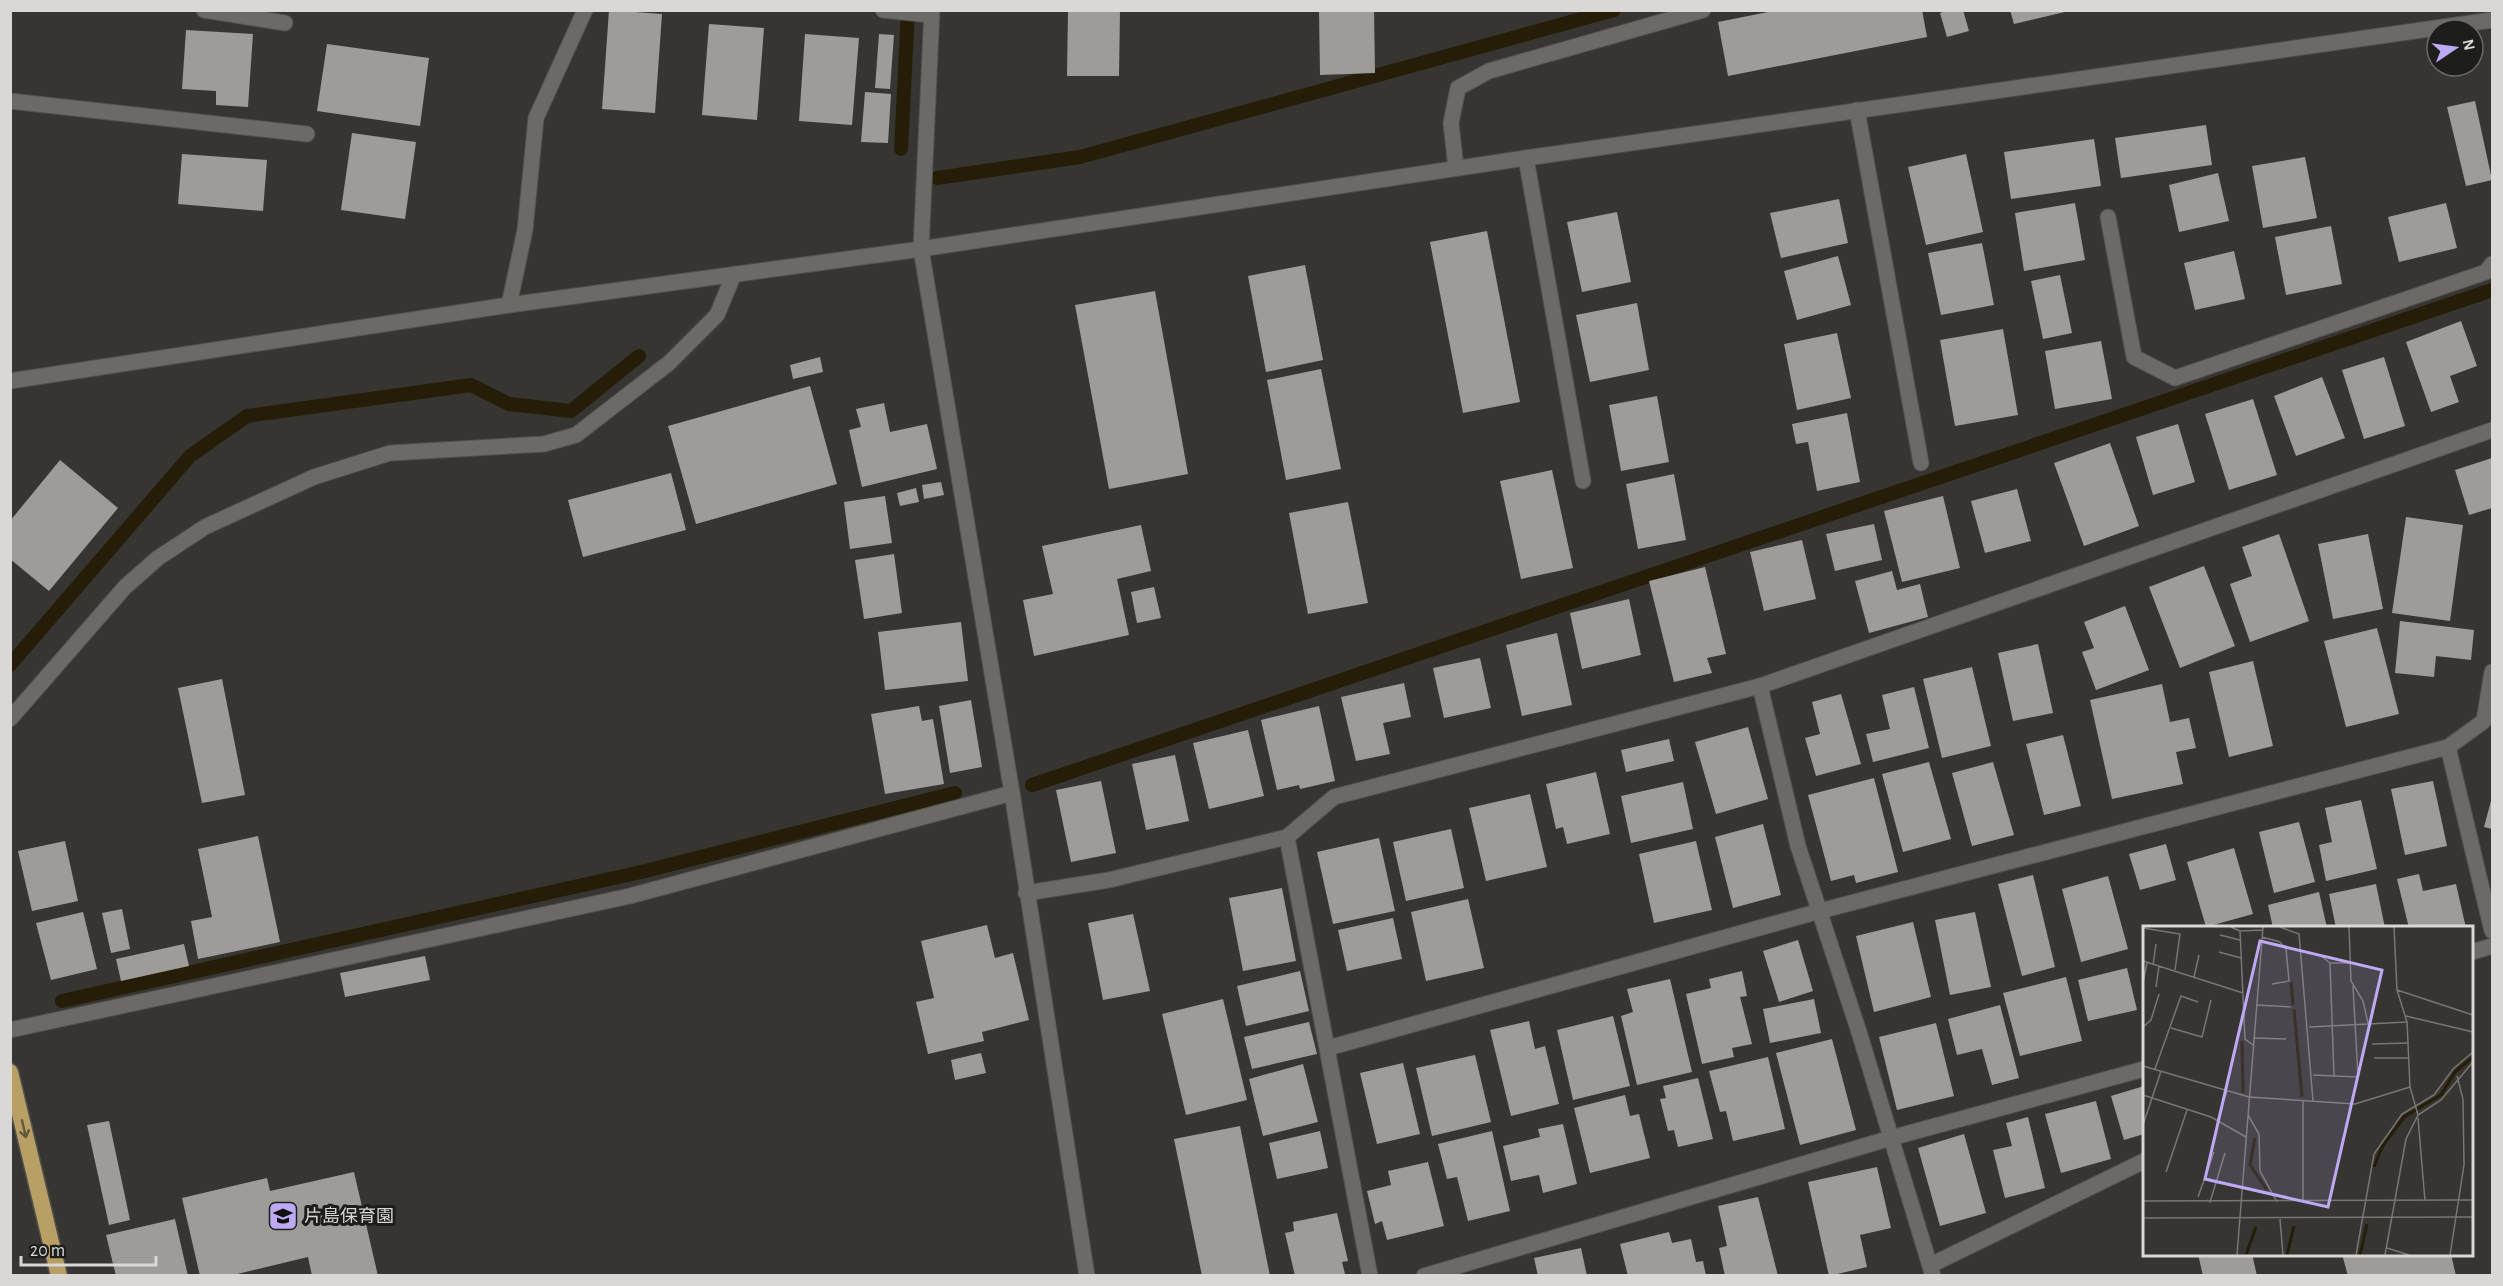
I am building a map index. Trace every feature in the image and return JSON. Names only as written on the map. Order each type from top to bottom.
[{"type":"highway","points":[[10,1072],[59,1275]]},
{"type":"street","points":[[204,10],[285,23]]},
{"type":"street","points":[[509,305],[525,230],[536,118],[585,10]]},
{"type":"street","points":[[883,10],[927,13],[921,249],[1012,793],[1087,1275]]},
{"type":"street","points":[[1456,168],[1451,123],[1458,88],[1489,71],[1703,10]]},
{"type":"street","points":[[10,381],[509,305],[921,249],[1456,168],[2493,20]]},
{"type":"street","points":[[10,101],[307,134]]},
{"type":"street","points":[[1857,110],[1921,463]]},
{"type":"street","points":[[1526,158],[1583,481]]},
{"type":"street","points":[[2108,217],[2134,357],[2175,378],[2486,272],[2493,264]]},
{"type":"street","points":[[10,718],[125,587],[158,558],[205,527],[314,477],[390,453],[544,444],[576,435],[669,363],[717,315],[734,274]]},
{"type":"street","points":[[1026,893],[1108,880],[1287,837],[1334,797],[1760,686],[2493,430]]},
{"type":"street","points":[[1328,1048],[1820,911],[2448,747],[2484,721],[2493,672]]},
{"type":"street","points":[[1760,686],[1798,846],[1932,1270],[2143,1162]]},
{"type":"street","points":[[2448,747],[2493,931]]},
{"type":"street","points":[[10,1030],[630,896],[1012,793]]},
{"type":"street","points":[[1287,837],[1370,1275]]},
{"type":"street","points":[[2473,952],[2493,946]]},
{"type":"street","points":[[1424,1275],[1891,1138],[2143,1070]]},
{"type":"building","points":[[609,10],[662,14],[655,113],[602,109]]},
{"type":"building","points":[[1068,10],[1120,10],[1119,76],[1067,76]]},
{"type":"building","points":[[1319,10],[1374,10],[1375,73],[1320,75]]},
{"type":"building","points":[[1778,10],[1922,10],[1927,37],[1728,76],[1718,22]]},
{"type":"building","points":[[1948,10],[1963,10],[1969,31],[1947,37],[1940,13]]},
{"type":"building","points":[[2010,10],[2069,10],[2069,11],[2014,24]]},
{"type":"building","points":[[709,24],[764,28],[757,120],[702,115]]},
{"type":"building","points":[[186,30],[253,34],[248,107],[216,105],[216,91],[182,89]]},
{"type":"building","points":[[805,34],[859,38],[852,125],[799,121]]},
{"type":"building","points":[[879,34],[894,35],[890,89],[875,88]]},
{"type":"building","points":[[327,44],[429,58],[420,126],[317,111]]},
{"type":"building","points":[[865,92],[891,94],[888,143],[861,142]]},
{"type":"building","points":[[2475,101],[2492,180],[2466,186],[2447,107]]},
{"type":"building","points":[[2206,125],[2212,165],[2121,178],[2115,138]]},
{"type":"building","points":[[352,133],[416,142],[405,219],[341,210]]},
{"type":"building","points":[[2094,139],[2101,186],[2011,199],[2004,152]]},
{"type":"building","points":[[182,154],[267,160],[263,211],[178,204]]},
{"type":"building","points":[[1966,154],[1983,232],[1926,245],[1908,167]]},
{"type":"building","points":[[2305,157],[2317,218],[2263,228],[2252,166]]},
{"type":"building","points":[[2218,173],[2229,221],[2179,232],[2169,185]]},
{"type":"building","points":[[1839,199],[1848,243],[1781,258],[1770,213]]},
{"type":"building","points":[[2075,203],[2085,260],[2024,271],[2015,213]]},
{"type":"building","points":[[2446,203],[2457,248],[2399,262],[2388,217]]},
{"type":"building","points":[[1617,212],[1631,282],[1582,292],[1567,222]]},
{"type":"building","points":[[2331,226],[2342,284],[2286,295],[2275,237]]},
{"type":"building","points":[[1487,231],[1520,402],[1463,413],[1430,242]]},
{"type":"building","points":[[1982,243],[1994,305],[1941,315],[1928,253]]},
{"type":"building","points":[[2234,251],[2245,299],[2195,310],[2184,263]]},
{"type":"building","points":[[1838,256],[1851,305],[1797,320],[1784,271]]},
{"type":"building","points":[[1305,265],[1323,360],[1266,372],[1248,276]]},
{"type":"building","points":[[2060,275],[2072,333],[2043,339],[2031,281]]},
{"type":"building","points":[[1155,291],[1188,474],[1109,489],[1075,305]]},
{"type":"building","points":[[1637,303],[1649,370],[1590,382],[1576,315]]},
{"type":"building","points":[[2461,321],[2477,366],[2450,376],[2459,402],[2431,412],[2406,342]]},
{"type":"building","points":[[2003,329],[2018,415],[1955,426],[1940,340]]},
{"type":"building","points":[[1837,333],[1851,398],[1797,410],[1784,344]]},
{"type":"building","points":[[2101,341],[2112,399],[2055,409],[2045,351]]},
{"type":"building","points":[[820,357],[823,372],[793,379],[790,365]]},
{"type":"building","points":[[2384,357],[2405,426],[2364,439],[2342,370]]},
{"type":"building","points":[[1321,369],[1341,469],[1286,480],[1267,380]]},
{"type":"building","points":[[2322,377],[2345,438],[2296,456],[2274,396]]},
{"type":"building","points":[[810,386],[837,484],[696,524],[668,426]]},
{"type":"building","points":[[1657,396],[1669,462],[1621,471],[1609,405]]},
{"type":"building","points":[[2253,399],[2277,475],[2229,490],[2205,414]]},
{"type":"building","points":[[884,403],[890,432],[927,424],[937,469],[862,487],[849,430],[861,427],[856,409]]},
{"type":"building","points":[[1847,413],[1860,482],[1817,491],[1808,442],[1796,444],[1792,424]]},
{"type":"building","points":[[2178,424],[2195,482],[2153,495],[2136,437]]},
{"type":"building","points":[[2110,443],[2139,526],[2084,546],[2054,463]]},
{"type":"building","points":[[2492,458],[2492,508],[2469,515],[2455,470]]},
{"type":"building","points":[[60,460],[118,508],[49,591],[10,559],[10,521]]},
{"type":"building","points":[[1552,470],[1573,568],[1521,579],[1500,481]]},
{"type":"building","points":[[671,473],[686,530],[583,557],[568,500]]},
{"type":"building","points":[[1674,474],[1686,540],[1638,549],[1626,484]]},
{"type":"building","points":[[941,482],[944,495],[924,499],[922,485]]},
{"type":"building","points":[[916,488],[919,502],[900,506],[897,493]]},
{"type":"building","points":[[2017,489],[2031,541],[1985,553],[1971,501]]},
{"type":"building","points":[[885,496],[892,543],[850,549],[844,502]]},
{"type":"building","points":[[1943,496],[1960,568],[1902,582],[1884,511]]},
{"type":"building","points":[[1348,502],[1368,603],[1308,614],[1289,513]]},
{"type":"building","points":[[2406,517],[2463,525],[2450,621],[2392,613]]},
{"type":"building","points":[[1874,524],[1882,560],[1835,571],[1826,534]]},
{"type":"building","points":[[1141,525],[1151,571],[1117,579],[1129,635],[1034,656],[1023,600],[1053,594],[1042,546]]},
{"type":"building","points":[[2279,534],[2309,621],[2250,642],[2230,584],[2252,576],[2242,547]]},
{"type":"building","points":[[2368,534],[2383,609],[2333,619],[2318,544]]},
{"type":"building","points":[[1802,540],[1816,599],[1764,611],[1750,552]]},
{"type":"building","points":[[894,554],[902,613],[864,619],[855,560]]},
{"type":"building","points":[[2204,566],[2235,646],[2180,668],[2149,587]]},
{"type":"building","points":[[1705,567],[1726,654],[1707,658],[1712,673],[1674,682],[1649,581]]},
{"type":"building","points":[[1892,571],[1897,590],[1920,584],[1928,617],[1869,633],[1855,581]]},
{"type":"building","points":[[1154,587],[1161,618],[1137,623],[1131,592]]},
{"type":"building","points":[[1629,599],[1641,655],[1582,669],[1570,613]]},
{"type":"building","points":[[2125,606],[2149,670],[2096,690],[2082,652],[2094,648],[2084,622]]},
{"type":"building","points":[[2400,621],[2474,630],[2471,660],[2436,656],[2434,677],[2395,673]]},
{"type":"building","points":[[961,622],[968,681],[885,690],[878,632]]},
{"type":"building","points":[[2377,628],[2399,714],[2346,727],[2324,641]]},
{"type":"building","points":[[1557,633],[1572,705],[1522,716],[1506,645]]},
{"type":"building","points":[[2038,644],[2053,713],[2013,721],[1998,653]]},
{"type":"building","points":[[1480,658],[1491,708],[1444,718],[1433,668]]},
{"type":"building","points":[[2253,661],[2273,746],[2229,757],[2209,672]]},
{"type":"building","points":[[1972,667],[1991,746],[1942,758],[1923,679]]},
{"type":"building","points":[[222,679],[245,795],[202,803],[178,688]]},
{"type":"building","points":[[1404,683],[1411,717],[1383,723],[1390,754],[1356,761],[1341,697]]},
{"type":"building","points":[[2162,684],[2170,722],[2189,718],[2196,748],[2176,752],[2183,784],[2112,799],[2090,700]]},
{"type":"building","points":[[1914,687],[1929,748],[1873,762],[1866,734],[1890,729],[1882,695]]},
{"type":"building","points":[[1841,694],[1861,764],[1816,776],[1805,738],[1820,734],[1812,702]]},
{"type":"building","points":[[971,700],[982,767],[950,773],[939,706]]},
{"type":"building","points":[[919,706],[922,721],[933,719],[944,784],[885,794],[871,714]]},
{"type":"building","points":[[1319,706],[1335,781],[1300,789],[1299,785],[1277,790],[1261,720]]},
{"type":"building","points":[[1748,727],[1768,799],[1716,814],[1695,742]]},
{"type":"building","points":[[1248,730],[1264,796],[1209,809],[1193,743]]},
{"type":"building","points":[[2063,735],[2081,806],[2044,815],[2026,744]]},
{"type":"building","points":[[1669,739],[1674,761],[1626,772],[1621,750]]},
{"type":"building","points":[[1175,755],[1189,821],[1146,830],[1132,764]]},
{"type":"building","points":[[1929,762],[1951,839],[1903,852],[1882,774]]},
{"type":"building","points":[[1993,762],[2014,835],[1972,846],[1952,773]]},
{"type":"building","points":[[1596,772],[1610,834],[1567,844],[1563,827],[1556,829],[1546,784]]},
{"type":"building","points":[[1874,778],[1898,872],[1856,883],[1854,875],[1831,881],[1808,795]]},
{"type":"building","points":[[1101,781],[1116,853],[1071,862],[1056,790]]},
{"type":"building","points":[[2433,781],[2447,846],[2405,855],[2391,789]]},
{"type":"building","points":[[1683,782],[1693,829],[1631,843],[1621,796]]},
{"type":"building","points":[[1530,794],[1547,867],[1486,881],[1469,808]]},
{"type":"building","points":[[2492,797],[2492,829],[2484,827]]},
{"type":"building","points":[[2361,800],[2377,869],[2326,881],[2319,845],[2332,842],[2325,808]]},
{"type":"building","points":[[2299,822],[2315,882],[2274,893],[2259,832]]},
{"type":"building","points":[[1763,824],[1781,895],[1733,908],[1715,837]]},
{"type":"building","points":[[1451,829],[1464,888],[1406,901],[1393,842]]},
{"type":"building","points":[[258,836],[280,942],[198,959],[191,921],[212,917],[198,849]]},
{"type":"building","points":[[1379,838],[1395,911],[1333,924],[1317,852]]},
{"type":"building","points":[[65,841],[78,901],[32,911],[18,851]]},
{"type":"building","points":[[1696,841],[1712,910],[1654,923],[1639,854]]},
{"type":"building","points":[[2166,844],[2176,880],[2140,890],[2129,854]]},
{"type":"building","points":[[2234,848],[2253,914],[2206,926],[2187,862]]},
{"type":"building","points":[[2419,874],[2423,891],[2456,884],[2466,926],[2409,926],[2397,879]]},
{"type":"building","points":[[2033,875],[2055,967],[2022,976],[1998,884]]},
{"type":"building","points":[[2108,876],[2128,949],[2081,962],[2062,889]]},
{"type":"building","points":[[2376,884],[2385,926],[2336,926],[2329,894]]},
{"type":"building","points":[[1282,888],[1296,961],[1243,971],[1229,898]]},
{"type":"building","points":[[2319,892],[2327,926],[2273,926],[2268,905]]},
{"type":"building","points":[[1468,899],[1484,968],[1426,981],[1411,912]]},
{"type":"building","points":[[122,909],[130,949],[111,953],[102,913]]},
{"type":"building","points":[[83,912],[97,969],[51,980],[36,923]]},
{"type":"building","points":[[1975,912],[1991,987],[1950,995],[1935,920]]},
{"type":"building","points":[[1133,914],[1150,991],[1103,1000],[1088,923]]},
{"type":"building","points":[[1393,918],[1402,959],[1347,971],[1338,930]]},
{"type":"building","points":[[1913,922],[1931,997],[1874,1012],[1856,936]]},
{"type":"building","points":[[987,925],[995,958],[1013,953],[1029,1020],[982,1032],[984,1041],[928,1054],[916,1002],[934,998],[921,941]]},
{"type":"building","points":[[1798,940],[1813,991],[1779,1002],[1763,951]]},
{"type":"building","points":[[184,944],[189,966],[121,981],[116,959]]},
{"type":"building","points":[[425,956],[430,980],[345,997],[340,973]]},
{"type":"building","points":[[2127,968],[2137,1010],[2088,1021],[2078,980]]},
{"type":"building","points":[[1300,971],[1309,1011],[1246,1026],[1237,986]]},
{"type":"building","points":[[1742,971],[1747,996],[1740,997],[1752,1044],[1732,1048],[1734,1057],[1702,1064],[1686,994],[1711,988],[1709,979]]},
{"type":"building","points":[[2066,977],[2082,1041],[2020,1056],[2003,993]]},
{"type":"building","points":[[1670,979],[1692,1072],[1637,1085],[1621,1016],[1633,1012],[1627,989]]},
{"type":"building","points":[[1223,999],[1247,1100],[1186,1115],[1162,1014]]},
{"type":"building","points":[[1814,999],[1821,1033],[1770,1043],[1763,1009]]},
{"type":"building","points":[[2000,1005],[2019,1078],[1992,1085],[1982,1049],[1957,1055],[1948,1019]]},
{"type":"building","points":[[1613,1016],[1630,1086],[1573,1100],[1557,1030]]},
{"type":"building","points":[[1529,1021],[1535,1049],[1545,1046],[1559,1104],[1511,1116],[1490,1030]]},
{"type":"building","points":[[1309,1022],[1317,1054],[1252,1069],[1244,1037]]},
{"type":"building","points":[[1936,1023],[1954,1096],[1897,1110],[1879,1037]]},
{"type":"building","points":[[1832,1039],[1856,1130],[1800,1145],[1776,1053]]},
{"type":"building","points":[[981,1053],[986,1073],[955,1080],[951,1060]]},
{"type":"building","points":[[1475,1055],[1491,1122],[1432,1136],[1416,1068]]},
{"type":"building","points":[[1768,1057],[1785,1129],[1733,1141],[1726,1111],[1720,1112],[1709,1071]]},
{"type":"building","points":[[1403,1063],[1420,1134],[1377,1144],[1360,1073]]},
{"type":"building","points":[[1303,1064],[1318,1122],[1263,1136],[1249,1079]]},
{"type":"building","points":[[1698,1078],[1713,1139],[1678,1147],[1674,1130],[1668,1131],[1660,1099],[1666,1098],[1663,1086]]},
{"type":"building","points":[[2143,1086],[2143,1134],[2124,1140],[2111,1096]]},
{"type":"building","points":[[1625,1095],[1630,1116],[1639,1114],[1650,1158],[1590,1173],[1574,1108]]},
{"type":"building","points":[[2096,1101],[2111,1159],[2061,1173],[2045,1114]]},
{"type":"building","points":[[2028,1117],[2045,1188],[2005,1198],[1993,1150],[2012,1146],[2006,1123]]},
{"type":"building","points":[[109,1121],[130,1220],[109,1225],[87,1125]]},
{"type":"building","points":[[1563,1124],[1577,1184],[1543,1193],[1539,1175],[1511,1181],[1503,1146],[1540,1137],[1538,1129]]},
{"type":"building","points":[[1240,1126],[1270,1276],[1202,1276],[1174,1139]]},
{"type":"building","points":[[1320,1131],[1328,1168],[1277,1179],[1269,1143]]},
{"type":"building","points":[[1492,1131],[1510,1211],[1468,1221],[1457,1177],[1447,1179],[1438,1144]]},
{"type":"building","points":[[1964,1134],[1986,1213],[1940,1226],[1918,1148]]},
{"type":"building","points":[[1428,1162],[1444,1226],[1387,1240],[1382,1221],[1375,1224],[1367,1191],[1391,1185],[1388,1171]]},
{"type":"building","points":[[1877,1167],[1891,1228],[1860,1235],[1867,1267],[1829,1276],[1808,1182]]},
{"type":"building","points":[[354,1172],[378,1276],[312,1276],[308,1257],[229,1276],[200,1276],[182,1198],[267,1178],[270,1191]]},
{"type":"building","points":[[1758,1197],[1778,1276],[1725,1276],[1719,1248],[1727,1246],[1718,1206]]},
{"type":"building","points":[[1337,1213],[1348,1261],[1342,1262],[1345,1274],[1295,1276],[1285,1233],[1294,1231],[1293,1222]]},
{"type":"building","points":[[175,1219],[188,1276],[116,1276],[106,1235]]},
{"type":"building","points":[[1669,1232],[1672,1243],[1691,1239],[1696,1262],[1703,1261],[1706,1276],[1628,1276],[1620,1244]]},
{"type":"building","points":[[1581,1248],[1587,1276],[1538,1276],[1534,1258]]},
{"type":"building","points":[[2198,1256],[2252,1256],[2257,1276],[2203,1276]]},
{"type":"building","points":[[2343,1256],[2451,1256],[2456,1276],[2348,1276]]},
{"type":"waterway","points":[[901,149],[908,10]]},
{"type":"waterway","points":[[937,178],[1080,157],[1614,10]]},
{"type":"waterway","points":[[1032,785],[2492,290]]},
{"type":"waterway","points":[[10,665],[190,456],[247,416],[471,385],[509,404],[571,411],[639,356]]},
{"type":"waterway","points":[[62,1001],[641,872],[955,793]]},
{"type":"place","name":"片島保育園","points":[[283,1216]]}]
